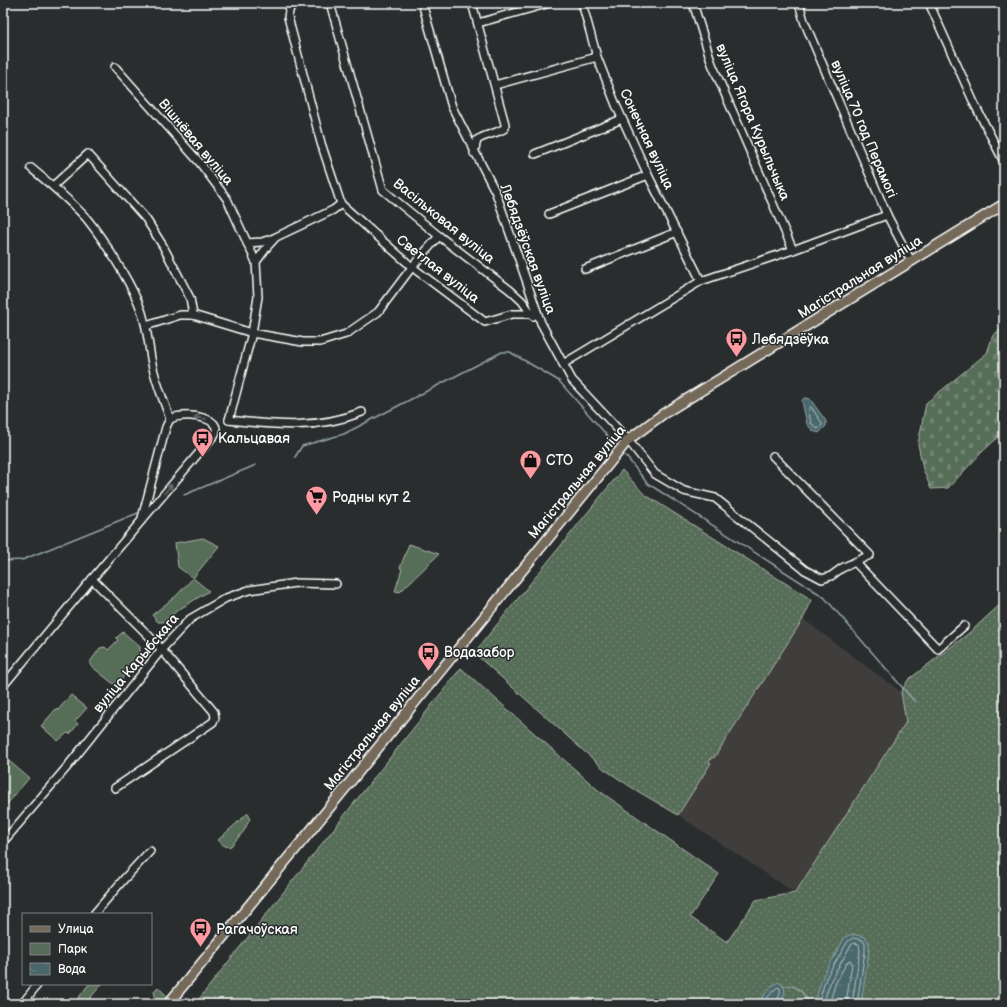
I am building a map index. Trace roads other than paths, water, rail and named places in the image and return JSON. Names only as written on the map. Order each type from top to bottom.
[{"type":"main road","name":"Магістральная вуліца","points":[[168,1004],[628,440],[663,414],[1004,204]]},
{"type":"street","points":[[247,243],[262,242],[276,237],[333,210],[340,204],[321,143],[288,17],[289,9],[296,3]]},
{"type":"street","name":"Васільковая вуліца","points":[[330,3],[383,190],[439,236],[510,290],[522,301],[531,314],[541,323]]},
{"type":"street","name":"Лебядзёўская вуліца","points":[[422,3],[452,108],[496,193],[541,323],[572,380],[628,440],[655,474],[684,491],[715,498],[805,570],[822,579],[831,576],[842,568],[855,562]]},
{"type":"street","points":[[472,3],[505,124],[505,128],[493,134],[483,136],[477,140],[474,153]]},
{"type":"street","points":[[478,22],[550,3]]},
{"type":"street","name":"Сонечная вуліца","points":[[582,3],[597,56],[622,119],[648,175],[701,280]]},
{"type":"street","name":"вуліца Ягора Курыльчыка","points":[[693,3],[712,64],[793,250]]},
{"type":"street","name":"вуліца 70 год Перамогі","points":[[799,3],[804,21],[887,215],[911,261]]},
{"type":"street","points":[[929,3],[975,105],[1004,162]]},
{"type":"street","points":[[495,85],[597,56]]},
{"type":"street","name":"Вішнёвая вуліца","points":[[115,67],[200,163],[227,199],[256,262],[258,298],[252,333],[229,420]]},
{"type":"street","points":[[535,154],[622,119]]},
{"type":"street","points":[[53,186],[88,154],[146,219],[163,246],[190,298],[194,315]]},
{"type":"street","points":[[31,168],[53,186],[87,219],[110,252],[138,302],[146,326],[153,366],[170,419],[166,427],[142,518]]},
{"type":"street","points":[[549,214],[648,175]]},
{"type":"street","name":"Светлая вуліца","points":[[340,204],[412,267],[485,322],[512,314],[531,314]]},
{"type":"street","points":[[563,364],[701,280],[793,250],[887,215]]},
{"type":"street","points":[[585,268],[677,232]]},
{"type":"street","points":[[146,326],[180,315],[194,315],[252,333],[303,342],[320,342],[346,334],[378,312],[412,267],[439,236]]},
{"type":"street","points":[[256,262],[276,237]]},
{"type":"street","points":[[522,301],[531,296]]},
{"type":"street","points":[[3,686],[142,518],[225,422],[229,420],[283,425],[324,423],[344,419],[362,412]]},
{"type":"street","points":[[170,419],[183,416],[205,418],[213,422],[217,430]]},
{"type":"street","points":[[773,456],[870,555],[855,562],[938,649],[964,626]]},
{"type":"street","points":[[92,579],[162,649],[214,712],[215,718],[213,722],[115,788]]},
{"type":"street","name":"вуліца Карыбскага","points":[[3,842],[67,767],[162,649],[190,619],[234,594],[267,586],[288,583],[336,584]]},
{"type":"street","points":[[95,913],[150,851]]},
{"type":"street","points":[[22,1004],[37,985]]},
{"type":"water","points":[[804,398],[810,399],[826,421],[826,426],[819,433],[813,431],[807,424],[802,401]]},
{"type":"water","points":[[852,934],[865,937],[869,943],[861,1004],[814,1004],[823,976],[845,937]]},
{"type":"water","points":[[778,982],[783,985],[785,990],[783,997],[778,1004],[757,1004],[771,987]]},
{"type":"waterway","points":[[295,457],[302,446],[344,434],[502,352],[510,352],[559,381],[612,441]]},
{"type":"waterway","points":[[625,455],[647,483],[824,597],[915,702]]},
{"type":"waterway","points":[[184,495],[256,465]]},
{"type":"waterway","points":[[3,561],[22,560],[138,513]]},
{"type":"waterway","points":[[783,986],[788,985],[799,989],[809,1004]]},
{"type":"place","name":"Лебядзёўка","points":[[737,358]]},
{"type":"place","name":"Кальцавая","points":[[203,458]]},
{"type":"place","name":"СТО","points":[[530,480]]},
{"type":"place","name":"Родны кут 2","points":[[317,516]]},
{"type":"place","name":"Водазабор","points":[[428,672]]},
{"type":"place","name":"Рагачоўская","points":[[200,948]]}]
